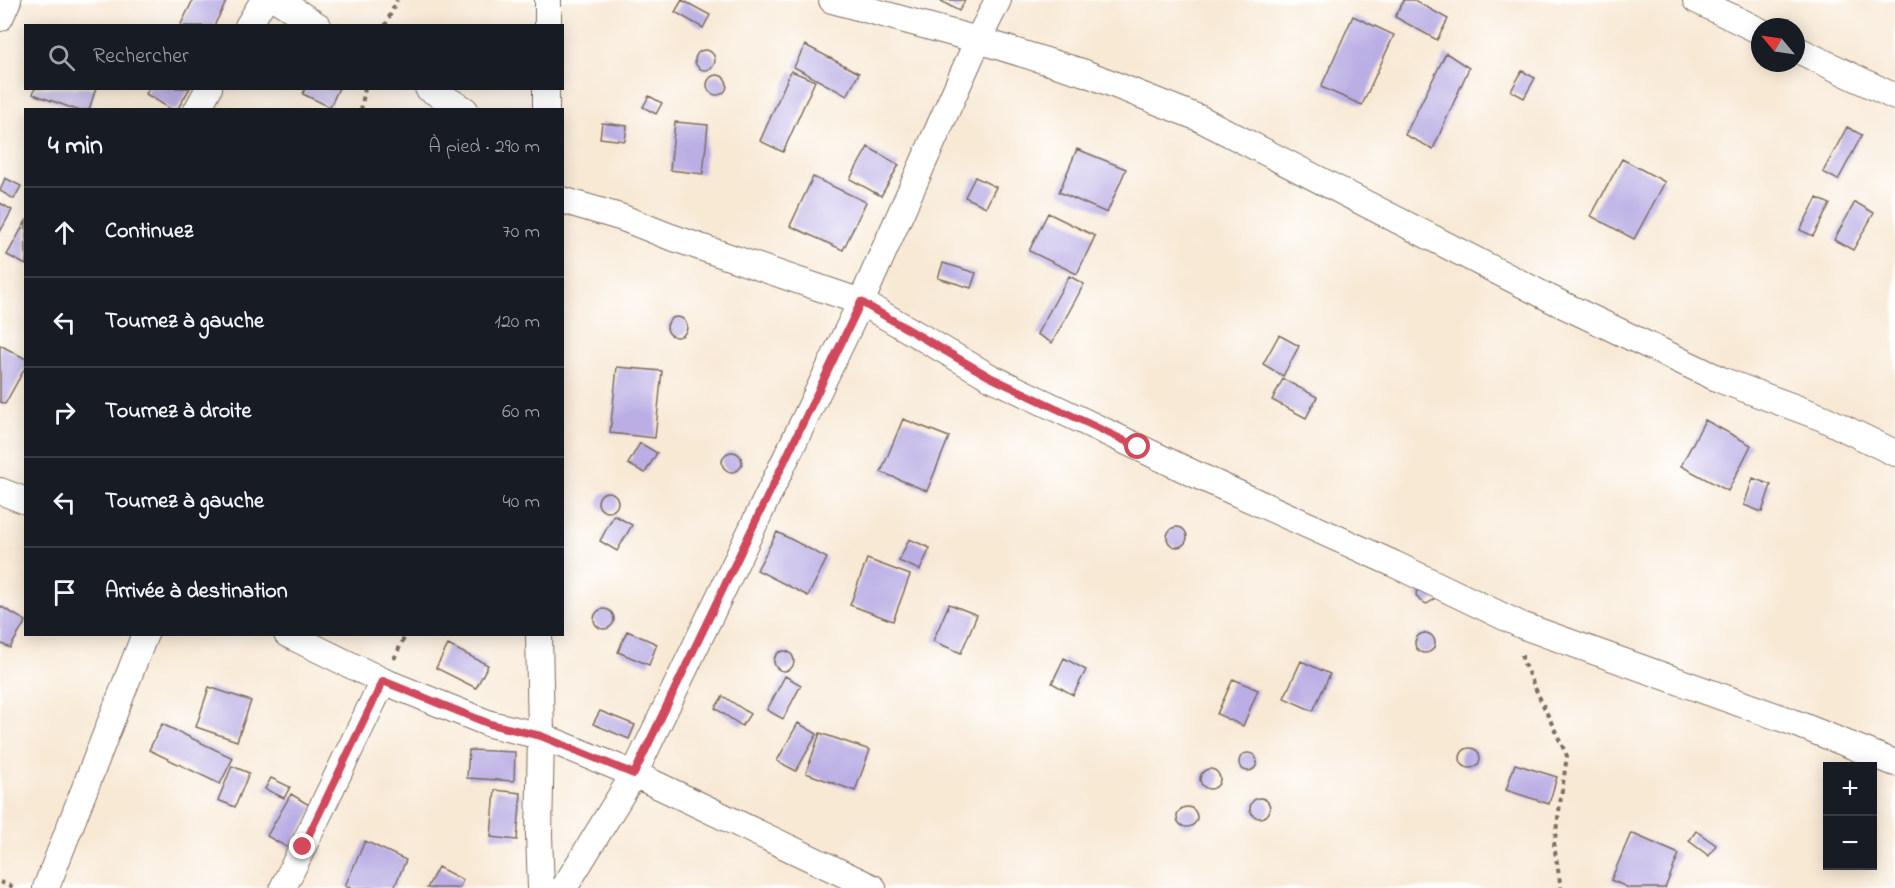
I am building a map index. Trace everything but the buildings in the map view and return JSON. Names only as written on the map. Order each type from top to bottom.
[{"type":"street","points":[[0,18],[8,0]]},
{"type":"street","points":[[249,24],[264,0]]},
{"type":"street","points":[[278,0],[315,24]]},
{"type":"street","points":[[548,0],[548,24]]},
{"type":"street","points":[[832,0],[978,40],[1084,73],[1199,118],[1555,301],[1720,380],[1823,418],[1895,453]]},
{"type":"street","points":[[564,888],[634,774],[861,302],[998,0]]},
{"type":"street","points":[[1696,0],[1751,27]]},
{"type":"street","points":[[1805,52],[1895,97]]},
{"type":"street","points":[[198,108],[208,90]]},
{"type":"street","points":[[431,90],[459,108]]},
{"type":"street","points":[[546,90],[546,108]]},
{"type":"street","points":[[564,201],[623,218],[668,236],[861,302],[990,377],[1201,477],[1394,564],[1521,626],[1796,723],[1895,763]]},
{"type":"street","points":[[46,888],[144,636]]},
{"type":"street","points":[[291,636],[383,681],[490,724],[541,736],[634,774],[873,888]]},
{"type":"street","points":[[539,636],[541,736],[539,835],[542,888]]},
{"type":"street","points":[[283,888],[383,681]]},
{"type":"path","points":[[386,24],[396,0]]},
{"type":"path","points":[[361,108],[365,90]]},
{"type":"path","points":[[1521,626],[1522,660],[1567,756],[1554,844],[1561,888]]},
{"type":"path","points":[[0,882],[16,888]]},
{"type":"route","points":[[303,847],[383,681],[490,724],[541,736],[634,774],[861,302],[990,377],[1138,447]]}]
